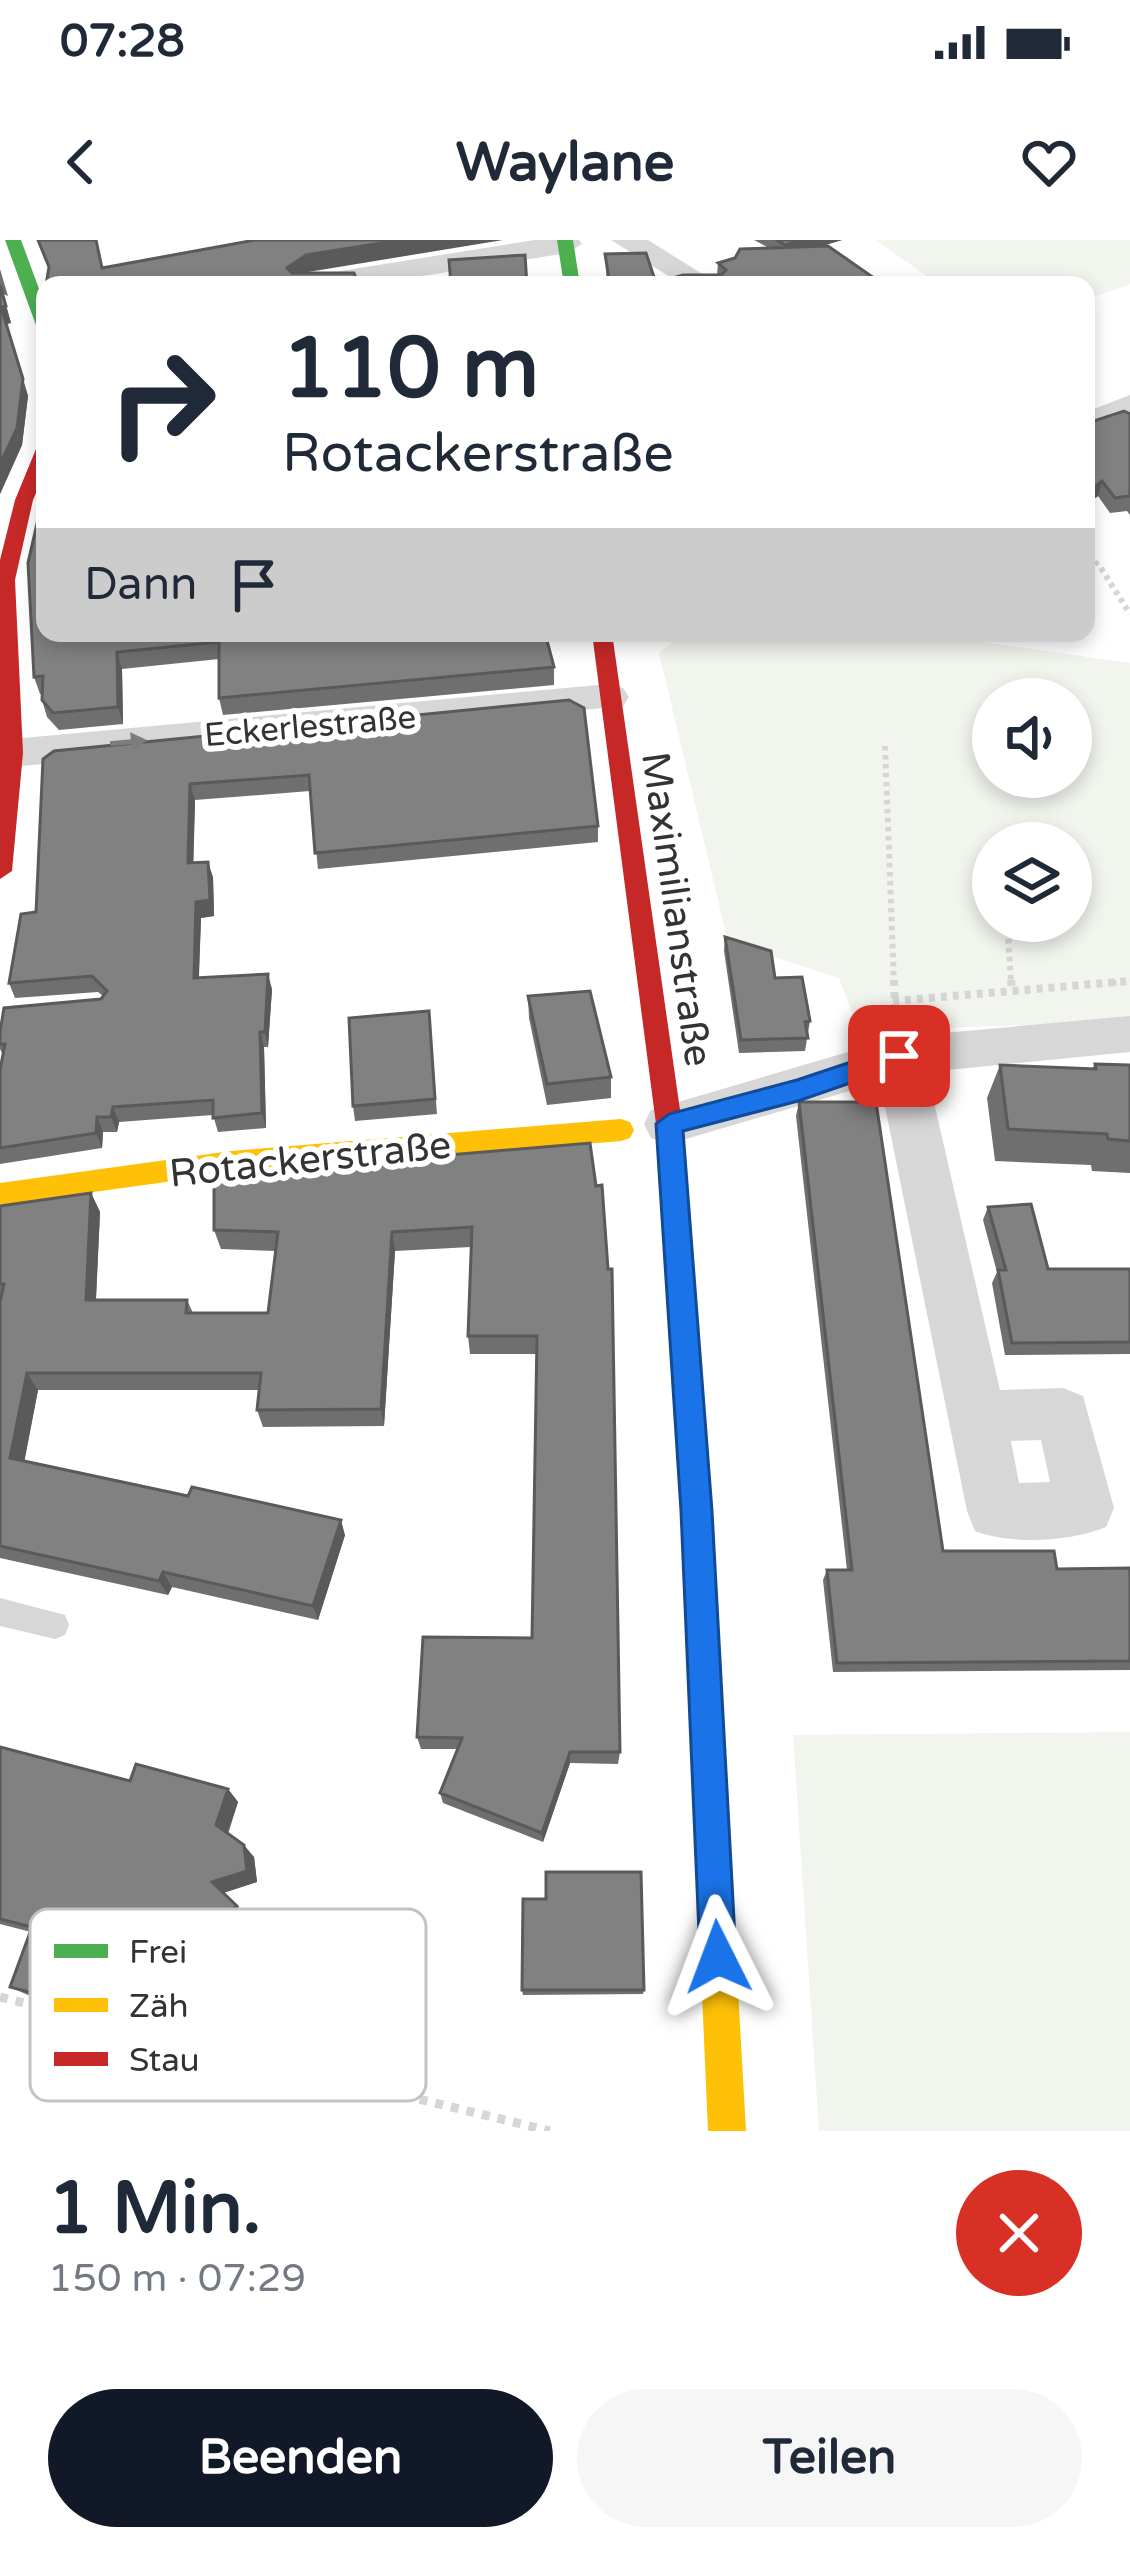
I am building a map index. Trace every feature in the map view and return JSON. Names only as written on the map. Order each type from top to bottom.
[{"type":"main road","points":[[14,240],[36,302]]},
{"type":"main road","points":[[566,242],[571,276]]},
{"type":"main road","points":[[0,871],[12,753],[5,580],[36,470]]},
{"type":"main road","name":"Maximilianstraße","points":[[604,642],[645,1127],[696,1511],[727,2131]]},
{"type":"main road","name":"Rotackerstraße","points":[[0,1194],[231,1162],[645,1127]]},
{"type":"street","points":[[626,240],[689,276]]},
{"type":"street","points":[[363,276],[566,242]]},
{"type":"street","points":[[1095,420],[1130,405]]},
{"type":"street","name":"Eckerlestraße","points":[[12,753],[608,697]]},
{"type":"street","name":"Rotackerstraße","points":[[645,1127],[798,1090],[899,1056],[1130,1034]]},
{"type":"street","points":[[899,1056],[978,1416]]},
{"type":"lane","points":[[0,1612],[55,1625]]},
{"type":"path","points":[[1095,560],[1130,614]]},
{"type":"path","points":[[885,746],[899,1056]]},
{"type":"path","points":[[1008,942],[1012,991]]},
{"type":"path","points":[[893,1000],[1130,981]]},
{"type":"path","points":[[0,1997],[30,2004]]},
{"type":"path","points":[[426,2101],[550,2131]]},
{"type":"shaded area","points":[[876,240],[1130,240],[1130,284],[1095,297],[1095,276],[926,276]]},
{"type":"shaded area","points":[[673,642],[982,642],[1130,663],[1130,1021],[859,1031],[839,978],[728,942],[659,653]]},
{"type":"shaded area","points":[[1130,1732],[1130,2131],[819,2131],[793,1735]]},
{"type":"building","points":[[38,240],[96,240],[102,268],[255,240],[401,240],[306,255],[287,268],[292,273],[355,276],[48,276],[49,267]]},
{"type":"building","points":[[828,246],[871,276],[680,276],[721,275],[726,270],[718,263],[735,258],[740,249]]},
{"type":"building","points":[[646,253],[654,276],[609,276],[605,254]]},
{"type":"building","points":[[525,255],[526,276],[450,276],[449,260]]},
{"type":"building","points":[[0,285],[6,306],[1,307],[23,379],[17,428],[0,464]]},
{"type":"building","points":[[1124,411],[1130,414],[1130,496],[1115,498],[1102,481],[1095,486],[1095,421]]},
{"type":"building","points":[[36,528],[36,642],[219,642],[117,652],[118,707],[53,713],[42,700],[43,676],[34,677],[28,563]]},
{"type":"building","points":[[219,642],[547,642],[554,667],[219,698]]},
{"type":"building","points":[[569,700],[584,708],[598,826],[315,853],[309,775],[190,784],[188,863],[208,862],[210,900],[196,902],[194,978],[268,974],[265,1032],[260,1032],[262,1113],[213,1118],[213,1100],[113,1107],[111,1117],[97,1117],[96,1133],[0,1148],[4,1008],[101,999],[107,991],[92,976],[9,983],[21,914],[36,912],[43,759],[54,751]]},
{"type":"building","points":[[725,937],[771,951],[775,978],[802,977],[810,1021],[805,1022],[808,1038],[741,1040]]},
{"type":"building","points":[[590,991],[611,1077],[547,1084],[528,996]]},
{"type":"building","points":[[429,1011],[435,1099],[353,1106],[349,1018]]},
{"type":"building","points":[[1095,1064],[1130,1065],[1130,1141],[1108,1139],[1107,1134],[1008,1129],[1000,1065],[1096,1069]]},
{"type":"building","points":[[799,1102],[876,1102],[943,1551],[1054,1551],[1057,1569],[1130,1568],[1130,1661],[837,1663],[827,1570],[852,1570]]},
{"type":"building","points":[[590,1143],[596,1186],[602,1185],[608,1269],[612,1269],[620,1752],[570,1752],[542,1833],[440,1793],[462,1738],[417,1737],[423,1637],[532,1638],[537,1336],[468,1336],[472,1227],[392,1232],[381,1409],[257,1410],[261,1373],[27,1373],[10,1458],[188,1496],[192,1487],[341,1520],[313,1606],[163,1572],[159,1581],[0,1546],[0,1302],[4,1284],[0,1284],[0,1206],[91,1193],[86,1300],[187,1300],[186,1313],[268,1313],[278,1232],[214,1230],[214,1175]]},
{"type":"building","points":[[1031,1204],[1048,1269],[1130,1269],[1130,1342],[1012,1343],[998,1270],[1006,1270],[988,1207]]},
{"type":"building","points":[[0,1747],[130,1781],[136,1764],[228,1789],[216,1825],[244,1845],[247,1871],[212,1882],[237,1906],[233,1909],[30,1909],[30,1926],[0,1919]]},
{"type":"building","points":[[546,1872],[641,1872],[644,1990],[522,1990],[523,1899],[546,1899]]},
{"type":"building","points":[[30,1932],[30,1992],[10,1987]]},
{"type":"traffic: fast","points":[[13,240],[36,303]]},
{"type":"traffic: fast","points":[[565,240],[571,276]]},
{"type":"traffic: slow","points":[[0,1194],[231,1162],[621,1130]]},
{"type":"traffic: slow","points":[[674,1190],[696,1511],[727,2131]]},
{"type":"traffic: jam","points":[[0,871],[12,753],[5,580],[36,471]]},
{"type":"traffic: jam","points":[[603,642],[674,1190]]},
{"type":"route","points":[[718,1957],[696,1511],[669,1124],[798,1090],[899,1056]]}]
